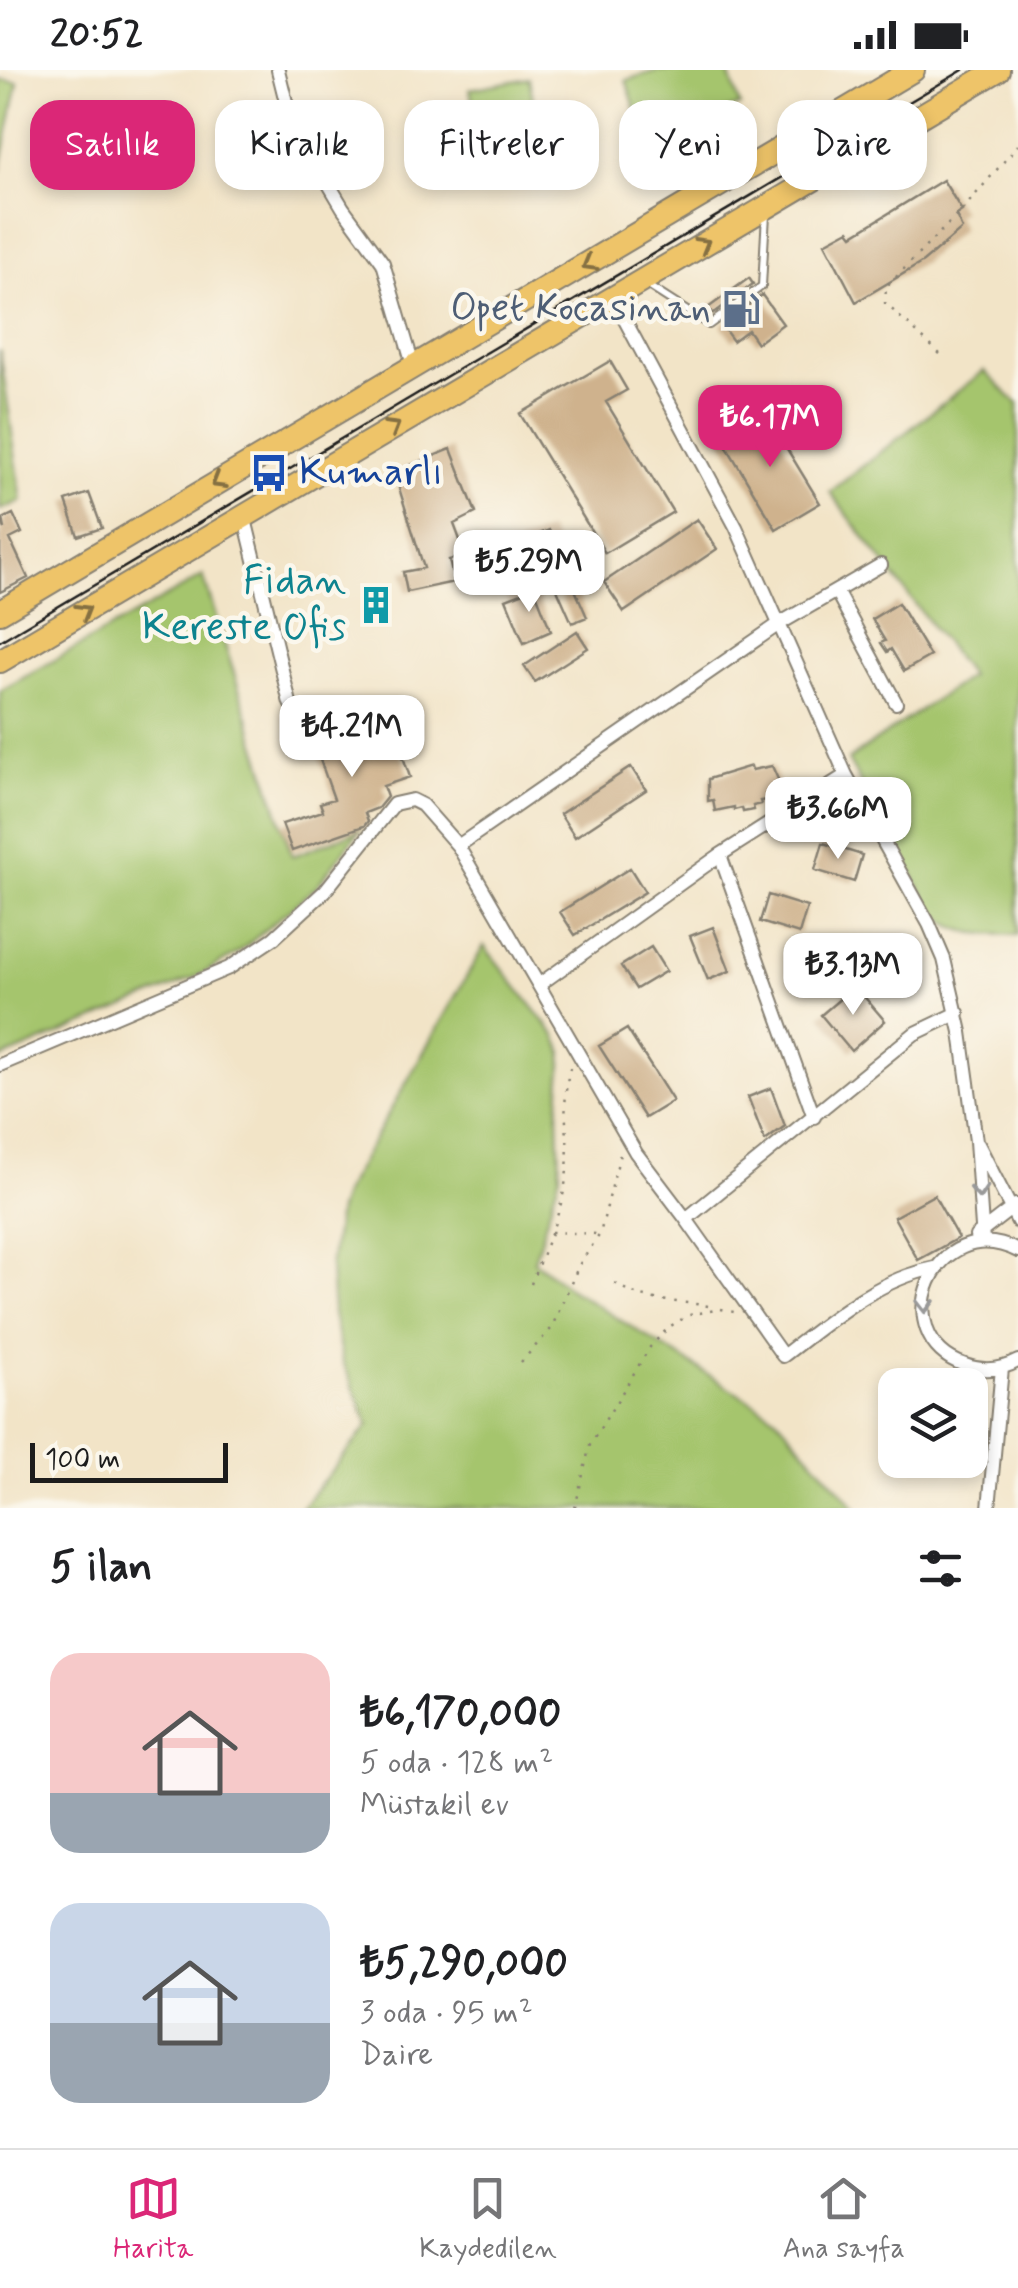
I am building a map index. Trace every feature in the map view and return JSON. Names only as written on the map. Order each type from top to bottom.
[{"type":"highway","points":[[0,612],[913,70]]},
{"type":"highway","points":[[0,661],[998,70]]},
{"type":"street","points":[[278,70],[286,102],[311,154],[383,263],[413,366]]},
{"type":"street","points":[[613,298],[736,527],[846,775],[938,942],[958,1013],[976,1141],[982,1237]]},
{"type":"street","points":[[244,516],[290,703]]},
{"type":"street","points":[[458,846],[778,624],[882,565]]},
{"type":"street","points":[[836,591],[896,703]]},
{"type":"street","points":[[540,984],[720,855],[846,775]]},
{"type":"street","points":[[0,1065],[250,956],[325,891],[390,808],[400,800],[412,800],[422,805],[458,846],[636,1153],[783,1356],[846,1308],[912,1272],[935,1268],[982,1237],[1015,1205]]},
{"type":"street","points":[[720,855],[814,1117]]},
{"type":"street","points":[[686,1219],[914,1034],[958,1013]]},
{"type":"street","points":[[976,1141],[1015,1205],[1018,1222]]},
{"type":"street","points":[[982,1237],[1018,1251]]},
{"type":"street","points":[[935,1268],[926,1288],[923,1310],[934,1341],[958,1363],[980,1369],[1002,1368],[1018,1361]]},
{"type":"street","points":[[989,1508],[1002,1368]]},
{"type":"lane","points":[[640,281],[708,325],[762,286],[766,208]]},
{"type":"path","points":[[940,354],[885,303],[886,287],[964,208],[1018,145]]},
{"type":"path","points":[[531,1284],[566,1179],[564,1093],[576,1046]]},
{"type":"path","points":[[521,1362],[551,1329],[578,1265],[600,1234],[625,1133]]},
{"type":"path","points":[[550,1232],[600,1234]]},
{"type":"path","points":[[615,1283],[652,1300],[691,1302],[755,1317]]},
{"type":"path","points":[[575,1508],[590,1445],[650,1347],[688,1314],[720,1309]]},
{"type":"green space","points":[[659,70],[728,70],[738,100],[633,100],[626,80]]},
{"type":"green space","points":[[529,78],[533,100],[472,100],[470,89]]},
{"type":"green space","points":[[0,80],[18,82],[0,171]]},
{"type":"green space","points":[[0,350],[22,501],[0,510]]},
{"type":"green space","points":[[984,371],[1018,404],[1018,935],[970,932],[939,916],[848,760],[970,676],[830,492]]},
{"type":"green space","points":[[203,576],[292,856],[360,830],[317,886],[238,953],[194,978],[0,1059],[0,691]]},
{"type":"green space","points":[[484,946],[556,1036],[563,1052],[558,1116],[560,1174],[534,1261],[570,1289],[775,1416],[856,1508],[301,1508],[369,1425],[342,1360],[333,1314],[330,1267],[338,1210],[344,1192]]},
{"type":"building","points":[[943,180],[962,211],[956,215],[962,229],[923,262],[856,302],[825,243],[849,230],[853,235]]},
{"type":"building","points":[[749,278],[753,284],[713,314],[708,308]]},
{"type":"building","points":[[762,295],[783,324],[757,343],[748,330],[733,341],[721,325]]},
{"type":"building","points":[[610,361],[627,390],[606,402],[673,512],[605,553],[520,414]]},
{"type":"building","points":[[764,411],[820,503],[776,529],[721,437]]},
{"type":"building","points":[[451,449],[476,513],[454,524],[466,556],[449,560],[454,582],[407,592],[403,572],[424,568],[394,472]]},
{"type":"building","points":[[89,493],[102,528],[78,536],[66,501]]},
{"type":"building","points":[[13,514],[22,533],[10,539],[28,578],[0,592],[0,519],[5,529],[3,519]]},
{"type":"building","points":[[697,519],[717,549],[624,612],[604,582]]},
{"type":"building","points":[[549,530],[587,617],[572,623],[543,557],[490,576],[483,557]]},
{"type":"building","points":[[534,588],[551,631],[524,643],[506,599]]},
{"type":"building","name":"Fidan Kereste Ofis","points":[[379,592],[384,615],[374,617],[369,595]]},
{"type":"building","points":[[898,603],[930,656],[904,671],[891,649],[887,652],[881,643],[885,641],[872,619]]},
{"type":"building","points":[[577,631],[588,648],[535,682],[524,666]]},
{"type":"building","points":[[388,714],[410,777],[383,786],[387,797],[378,808],[365,813],[368,821],[364,826],[292,851],[282,824],[323,811],[320,803],[334,799],[313,740]]},
{"type":"building","points":[[751,766],[752,770],[772,766],[781,786],[776,787],[778,798],[760,801],[761,804],[753,806],[754,810],[743,812],[742,808],[734,807],[715,811],[713,800],[708,801],[708,779]]},
{"type":"building","points":[[631,767],[646,790],[575,837],[560,814]]},
{"type":"building","points":[[823,843],[862,855],[854,882],[815,870]]},
{"type":"building","points":[[630,868],[645,892],[575,935],[560,912]]},
{"type":"building","points":[[768,895],[807,907],[799,934],[760,922]]},
{"type":"building","points":[[713,927],[730,971],[708,980],[690,936]]},
{"type":"building","points":[[651,947],[666,971],[636,989],[621,966]]},
{"type":"building","points":[[855,986],[885,1021],[851,1051],[821,1015]]},
{"type":"building","points":[[627,1029],[673,1101],[645,1118],[599,1046]]},
{"type":"building","points":[[771,1088],[785,1126],[765,1141],[748,1097]]},
{"type":"building","points":[[934,1195],[958,1238],[918,1260],[894,1217]]},
{"type":"tram line","points":[[0,641],[963,70]]},
{"type":"place","name":"Opet Kocasinan","points":[[741,309]]},
{"type":"place","name":"Kumarlı","points":[[269,473]]},
{"type":"place","name":"Fidan Kereste Ofis","points":[[376,605]]}]
